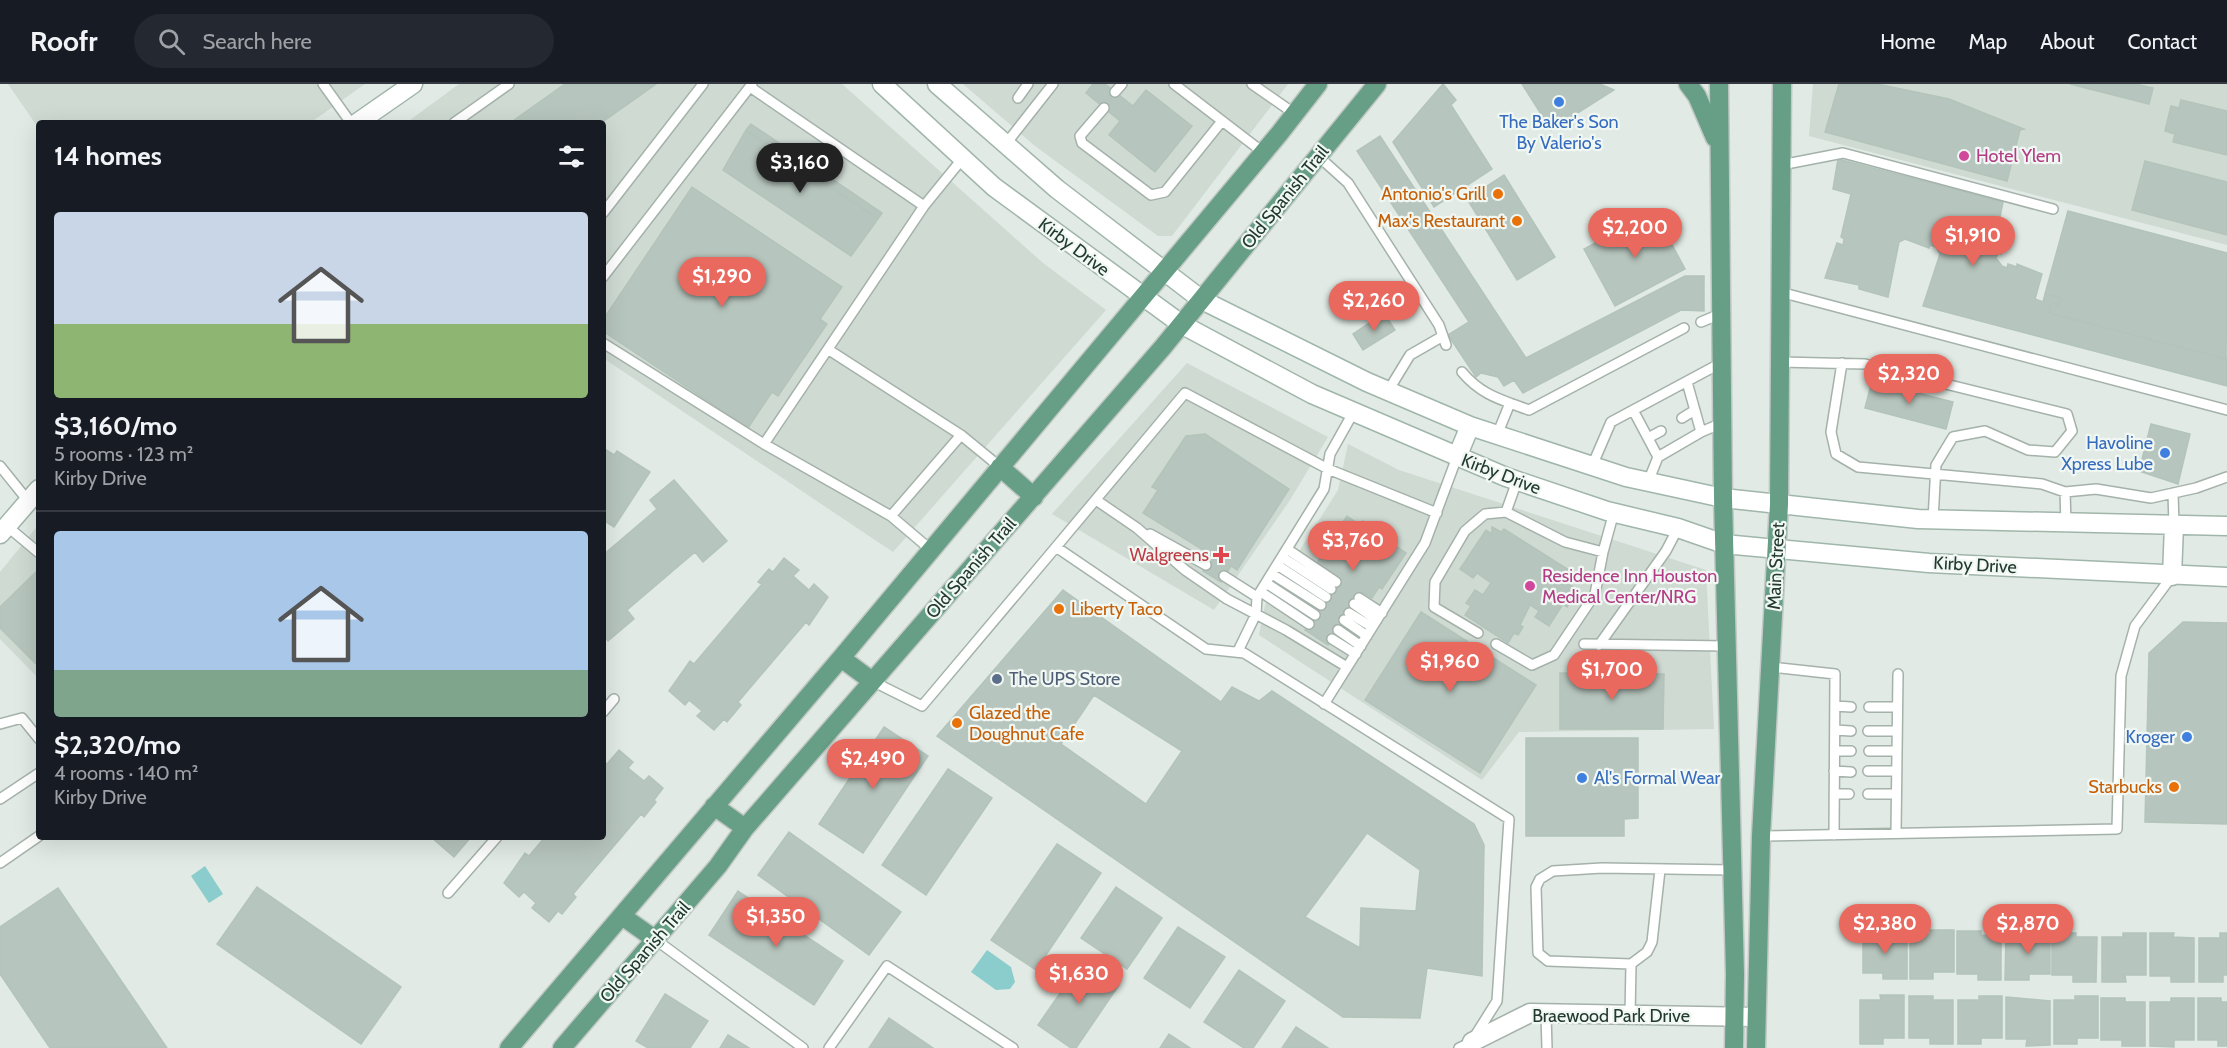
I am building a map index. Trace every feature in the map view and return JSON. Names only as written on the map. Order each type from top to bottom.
[{"type":"main road","points":[[361,120],[413,84]]},
{"type":"main road","name":"Kirby Drive","points":[[882,84],[994,187],[1181,324],[1353,413],[1517,481],[1614,512],[1678,528],[1724,544],[1929,563],[2227,577]]},
{"type":"main road","name":"Kirby Drive","points":[[937,84],[1005,145],[1163,273],[1202,300],[1388,392],[1470,426],[1648,482],[1723,498],[1933,520],[2227,526]]},
{"type":"main road","points":[[509,1048],[932,550],[1264,153],[1318,84]]},
{"type":"main road","name":"Old Spanish Trail","points":[[564,1047],[718,866],[745,828],[1034,497],[1202,300],[1377,84]]},
{"type":"main road","points":[[1688,84],[1697,96],[1718,145]]},
{"type":"main road","points":[[1719,84],[1720,314],[1734,1048]]},
{"type":"main road","name":"Main Street","points":[[1756,1048],[1761,836],[1779,504],[1782,84]]},
{"type":"main road","points":[[1457,457],[1470,426]]},
{"type":"main road","points":[[1000,467],[1034,497]]},
{"type":"main road","points":[[4,531],[34,496]]},
{"type":"main road","points":[[2172,576],[2174,525]]},
{"type":"main road","points":[[841,658],[872,681]]},
{"type":"main road","points":[[714,806],[745,828]]},
{"type":"main road","points":[[622,916],[656,940]]},
{"type":"main road","name":"Braewood Park Drive","points":[[1466,1046],[1530,1013],[1756,1017]]},
{"type":"lane","points":[[323,84],[349,120]]},
{"type":"lane","points":[[458,120],[509,84]]},
{"type":"lane","points":[[606,209],[703,84]]},
{"type":"lane","points":[[1018,98],[1028,84]]},
{"type":"lane","points":[[1005,145],[1053,84]]},
{"type":"lane","points":[[1174,84],[1264,153]]},
{"type":"lane","points":[[1252,84],[1295,114]]},
{"type":"lane","points":[[606,273],[751,86],[924,206]]},
{"type":"lane","points":[[1104,108],[1080,136],[1082,143],[1151,195],[1165,192],[1222,121]]},
{"type":"lane","points":[[1781,165],[1842,153],[2054,209]]},
{"type":"lane","points":[[1318,156],[1348,183],[1439,325],[1445,341],[1410,355],[1388,392]]},
{"type":"lane","points":[[764,444],[924,206],[963,158]]},
{"type":"lane","points":[[1780,292],[2227,410]]},
{"type":"lane","points":[[1701,322],[1720,314]]},
{"type":"lane","points":[[1462,372],[1474,387],[1529,410],[1549,402],[1684,328]]},
{"type":"lane","points":[[606,345],[764,444],[891,516],[932,550]]},
{"type":"lane","points":[[829,350],[961,435],[1000,467]]},
{"type":"lane","points":[[1780,362],[1865,364],[2067,414],[2072,431],[2055,452],[2028,450],[1985,430],[1953,437],[1936,465],[1933,520]]},
{"type":"lane","points":[[1592,466],[1611,422],[1721,363]]},
{"type":"lane","points":[[1842,363],[1831,432],[1836,454],[1858,467],[2042,484],[2065,492],[2096,489],[2151,498],[2227,477]]},
{"type":"lane","points":[[1687,382],[1701,432]]},
{"type":"lane","points":[[872,681],[922,706],[1185,393],[1328,469],[1437,513]]},
{"type":"lane","points":[[1497,435],[1510,403]]},
{"type":"lane","points":[[1633,410],[1658,457]]},
{"type":"lane","points":[[1683,418],[1695,410]]},
{"type":"lane","points":[[1238,651],[1256,614],[1259,595],[1324,489],[1330,454],[1353,413]]},
{"type":"lane","points":[[1648,482],[1658,457],[1701,432],[1722,423]]},
{"type":"lane","points":[[1648,438],[1661,431]]},
{"type":"lane","points":[[891,516],[961,435]]},
{"type":"lane","points":[[1324,704],[1425,543],[1457,457]]},
{"type":"lane","points":[[0,466],[34,496]]},
{"type":"lane","points":[[1506,512],[1517,481]]},
{"type":"lane","points":[[2065,492],[2066,524]]},
{"type":"lane","points":[[2173,493],[2174,525]]},
{"type":"lane","points":[[1096,500],[1137,528],[1206,565]]},
{"type":"lane","points":[[1478,633],[1432,610],[1435,582],[1465,531],[1485,514],[1506,512],[1565,542],[1603,552]]},
{"type":"lane","points":[[1496,644],[1530,669],[1554,656],[1595,594],[1614,512]]},
{"type":"lane","points":[[1137,528],[1185,570],[1227,599],[1347,667]]},
{"type":"lane","points":[[1599,645],[1666,551],[1678,528]]},
{"type":"lane","points":[[4,531],[36,552]]},
{"type":"lane","points":[[1056,547],[1206,649],[1238,651],[1509,819],[1497,1001],[1466,1046]]},
{"type":"lane","points":[[1274,570],[1329,594],[1285,553]]},
{"type":"lane","points":[[1224,576],[1312,619],[1266,583]]},
{"type":"lane","points":[[1761,836],[2117,829],[2121,676],[2134,626],[2172,576]]},
{"type":"lane","points":[[1375,624],[1352,609],[1375,624]]},
{"type":"lane","points":[[1335,634],[1358,650]]},
{"type":"lane","points":[[1584,644],[1727,646]]},
{"type":"lane","points":[[1771,667],[1835,674],[1834,835]]},
{"type":"lane","points":[[1896,833],[1898,674]]},
{"type":"lane","points":[[606,708],[614,699]]},
{"type":"lane","points":[[1835,706],[1851,707]]},
{"type":"lane","points":[[1869,706],[1897,707]]},
{"type":"lane","points":[[0,724],[22,718],[36,736]]},
{"type":"lane","points":[[1835,730],[1851,731]]},
{"type":"lane","points":[[1868,731],[1897,731]]},
{"type":"lane","points":[[1835,751],[1851,751]]},
{"type":"lane","points":[[1869,751],[1897,751]]},
{"type":"lane","points":[[1834,771],[1851,772]]},
{"type":"lane","points":[[1868,771],[1896,771]]},
{"type":"lane","points":[[0,800],[36,775]]},
{"type":"lane","points":[[1834,794],[1849,794]]},
{"type":"lane","points":[[1868,794],[1896,794]]},
{"type":"lane","points":[[0,863],[36,838]]},
{"type":"lane","points":[[448,893],[494,840]]},
{"type":"lane","points":[[1660,870],[1652,942],[1647,952],[1631,964],[1543,959],[1538,953],[1536,887],[1540,879],[1553,871],[1602,868],[1732,870]]},
{"type":"lane","points":[[656,940],[803,1048]]},
{"type":"lane","points":[[1630,1015],[1631,964]]},
{"type":"lane","points":[[829,1048],[888,966],[1013,1048]]},
{"type":"lane","points":[[1546,1014],[1547,1048]]},
{"type":"shaded area","points":[[8,84],[365,84],[314,120],[36,120],[36,125]]},
{"type":"shaded area","points":[[459,84],[842,84],[1043,263],[1106,310],[893,552],[606,360],[606,120],[410,120]]},
{"type":"shaded area","points":[[963,84],[1288,84],[1172,236],[1158,236],[1035,146]]},
{"type":"shaded area","points":[[1813,84],[2227,84],[2227,245],[1809,136]]},
{"type":"shaded area","points":[[1187,363],[1328,437],[1290,500],[1214,610],[1052,514]]},
{"type":"shaded area","points":[[1348,444],[1399,470],[1706,570],[1714,729],[1519,732],[1482,780],[1259,635],[1265,605],[1338,490]]},
{"type":"shaded area","points":[[36,528],[36,676],[0,639],[0,572]]},
{"type":"water","points":[[205,866],[223,894],[209,903],[191,876]]},
{"type":"water","points":[[987,950],[1011,967],[1015,982],[1010,989],[996,990],[971,972]]},
{"type":"building","points":[[565,84],[656,84],[605,120],[514,120]]},
{"type":"building","points":[[1093,84],[1105,84],[1133,106],[1146,90],[1192,126],[1155,172],[1109,135],[1120,121],[1086,93]]},
{"type":"building","points":[[1443,84],[1456,100],[1451,105],[1492,169],[1434,207],[1393,142]]},
{"type":"building","points":[[1522,84],[1600,84],[1614,90],[1551,130]]},
{"type":"building","name":"Hotel Ylem","points":[[1839,84],[1877,84],[1949,99],[2024,129],[2020,130],[2007,181],[1825,132]]},
{"type":"building","points":[[2070,84],[2135,84],[2153,88],[2149,104]]},
{"type":"building","points":[[2181,100],[2227,111],[2227,155],[2173,142],[2175,134],[2165,131],[2171,106],[2179,108]]},
{"type":"building","points":[[751,124],[882,213],[878,219],[746,130]]},
{"type":"building","points":[[746,130],[878,219],[851,256],[723,170]]},
{"type":"building","points":[[1380,136],[1526,358],[1685,276],[1704,276],[1704,311],[1681,310],[1523,393],[1514,380],[1504,386],[1498,377],[1481,373],[1476,377],[1448,335],[1469,322],[1357,151]]},
{"type":"building","points":[[1838,159],[2003,202],[1992,236],[2004,239],[2001,254],[1998,253],[1996,258],[2002,266],[2007,268],[2008,264],[2017,267],[2017,264],[2042,274],[2035,299],[2043,302],[2045,294],[2061,298],[2059,305],[2051,303],[2049,313],[2226,359],[2227,357],[2227,386],[1923,306],[1940,254],[1936,247],[1930,245],[1929,248],[1905,239],[1899,242],[1888,297],[1859,289],[1859,285],[1825,278],[1837,243],[1843,245],[1844,239],[1841,237],[1851,194],[1833,189]]},
{"type":"building","points":[[2145,161],[2227,182],[2227,235],[2132,210]]},
{"type":"building","points":[[1504,175],[1555,257],[1517,280],[1467,199]]},
{"type":"building","points":[[692,187],[842,287],[820,319],[827,324],[778,396],[772,392],[748,428],[606,333],[606,316]]},
{"type":"building","points":[[1654,211],[1685,269],[1615,306],[1584,249]]},
{"type":"building","points":[[2068,211],[2227,253],[2226,359],[2049,313],[2051,303],[2059,305],[2061,298],[2045,294]]},
{"type":"building","points":[[1384,313],[1395,330],[1363,350],[1353,334]]},
{"type":"building","points":[[1872,381],[1953,402],[1946,429],[1865,408]]},
{"type":"building","name":"Havoline Xpress Lube","points":[[2151,424],[2190,434],[2178,484],[2139,471]]},
{"type":"building","name":"Walgreens","points":[[1205,434],[1289,489],[1237,570],[1231,566],[1221,582],[1203,571],[1213,556],[1143,513],[1158,490],[1152,487],[1186,436]]},
{"type":"building","points":[[606,450],[614,455],[617,451],[650,472],[614,527],[606,522]]},
{"type":"building","points":[[674,480],[727,541],[703,562],[695,552],[627,610],[634,619],[608,641],[606,638],[606,552],[657,509],[650,500]]},
{"type":"building","points":[[1347,516],[1360,525],[1363,521],[1392,540],[1390,542],[1406,553],[1382,589],[1379,587],[1372,598],[1362,592],[1328,645],[1305,630],[1339,578],[1317,563],[1324,551],[1321,549],[1335,527],[1338,529]]},
{"type":"building","name":"Residence Inn Houston Medical Center/NRG","points":[[1492,527],[1501,532],[1504,529],[1569,570],[1565,577],[1569,579],[1567,583],[1578,590],[1567,607],[1563,604],[1549,626],[1535,617],[1539,611],[1530,605],[1520,625],[1523,627],[1518,635],[1514,633],[1508,643],[1465,615],[1471,606],[1466,603],[1475,590],[1483,595],[1491,583],[1477,573],[1473,578],[1460,569],[1486,530],[1492,534]]},
{"type":"building","points":[[784,558],[799,570],[793,576],[809,590],[814,584],[828,597],[809,625],[806,622],[738,702],[741,705],[727,722],[724,719],[714,730],[697,716],[702,711],[689,700],[685,705],[669,691],[690,661],[694,664],[762,584],[758,582],[769,569],[773,572]]},
{"type":"building","points":[[36,572],[36,664],[0,628],[0,607]]},
{"type":"building","points":[[1063,590],[1221,702],[1232,687],[1259,701],[1272,691],[1474,824],[1484,845],[1482,976],[1427,968],[1420,1018],[1343,1017],[937,736]],"holes":[[[1094,695],[1182,751],[1146,804],[1061,744]],[[1367,833],[1420,870],[1416,911],[1361,908],[1360,948],[1305,917]]]},
{"type":"building","points":[[1421,612],[1536,685],[1480,773],[1365,700]]},
{"type":"building","name":"Kroger","points":[[2183,622],[2227,623],[2227,824],[2145,822],[2149,653]]},
{"type":"building","points":[[1560,673],[1664,674],[1663,729],[1560,729]]},
{"type":"building","points":[[884,727],[928,756],[863,853],[819,824]]},
{"type":"building","name":"Al's Formal Wear","points":[[1526,738],[1638,738],[1638,818],[1624,819],[1624,836],[1526,836]]},
{"type":"building","points":[[619,750],[633,762],[628,768],[644,781],[649,776],[663,788],[654,800],[656,802],[644,817],[641,814],[573,894],[576,897],[562,914],[558,911],[549,922],[532,908],[536,903],[524,892],[519,897],[504,883],[525,853],[529,856],[542,840],[606,840],[607,764]]},
{"type":"building","points":[[948,769],[992,798],[926,895],[882,865]]},
{"type":"building","points":[[789,832],[901,912],[869,955],[758,875]]},
{"type":"building","points":[[434,840],[468,840],[454,857]]},
{"type":"building","points":[[1057,844],[1101,873],[1036,970],[991,940]]},
{"type":"building","points":[[257,887],[401,987],[361,1044],[217,944]]},
{"type":"building","points":[[1116,887],[1162,918],[1127,969],[1081,938]]},
{"type":"building","points":[[58,888],[167,1048],[50,1048],[0,974],[0,927]]},
{"type":"building","points":[[738,891],[843,961],[814,1005],[709,935]]},
{"type":"building","points":[[1178,927],[1225,957],[1190,1008],[1144,978]]},
{"type":"building","points":[[1930,930],[1954,930],[1954,972],[1933,972],[1933,979],[1910,979],[1910,935],[1930,934]]},
{"type":"building","points":[[1863,931],[1886,931],[1886,935],[1907,935],[1907,979],[1883,979],[1883,973],[1863,973]]},
{"type":"building","points":[[1957,931],[1981,931],[1981,935],[2001,936],[2001,980],[1978,980],[1978,974],[1957,974]]},
{"type":"building","points":[[2026,931],[2050,931],[2050,974],[2029,974],[2029,980],[2005,980],[2006,936],[2026,936]]},
{"type":"building","points":[[2052,933],[2076,933],[2076,937],[2097,937],[2096,982],[2073,982],[2073,975],[2052,975]]},
{"type":"building","points":[[2123,933],[2146,933],[2146,975],[2125,975],[2126,982],[2102,982],[2102,937],[2123,937]]},
{"type":"building","points":[[2150,933],[2174,933],[2173,937],[2194,938],[2194,982],[2171,982],[2171,976],[2150,976]]},
{"type":"building","points":[[2220,933],[2227,933],[2227,975],[2223,975],[2223,982],[2199,982],[2199,938],[2220,938]]},
{"type":"building","points":[[1083,960],[1119,985],[1076,1048],[1071,1048],[1038,1025]]},
{"type":"building","points":[[1239,970],[1285,1001],[1253,1048],[1244,1048],[1204,1022]]},
{"type":"building","points":[[665,994],[708,1021],[690,1048],[648,1048],[636,1041]]},
{"type":"building","points":[[1880,995],[1904,995],[1904,1038],[1883,1038],[1883,1044],[1860,1044],[1860,1000],[1881,1000]]},
{"type":"building","points":[[1909,996],[1933,996],[1933,1000],[1953,1000],[1953,1044],[1930,1044],[1930,1038],[1909,1038]]},
{"type":"building","points":[[1979,996],[2002,996],[2002,1038],[1981,1038],[1981,1044],[1958,1044],[1958,1000],[1979,1000]]},
{"type":"building","points":[[2075,996],[2098,996],[2098,1038],[2077,1038],[2077,1044],[2054,1044],[2054,1000],[2075,1000]]},
{"type":"building","points":[[2006,997],[2050,1001],[2050,1045],[2026,1046],[2027,1039],[2006,1039]]},
{"type":"building","points":[[2101,998],[2125,998],[2125,1002],[2145,1002],[2145,1046],[2122,1046],[2122,1040],[2101,1040]]},
{"type":"building","points":[[2171,998],[2194,998],[2194,1040],[2174,1040],[2174,1047],[2150,1046],[2150,1002],[2171,1002]]},
{"type":"building","points":[[2198,998],[2221,998],[2221,1002],[2227,1002],[2227,1046],[2218,1046],[2218,1040],[2198,1040]]},
{"type":"building","points":[[889,1018],[933,1048],[869,1048]]},
{"type":"building","points":[[1296,1027],[1328,1048],[1282,1048]]},
{"type":"building","points":[[1169,1034],[1190,1048],[1160,1048]]},
{"type":"building","points":[[728,1035],[749,1048],[720,1048]]},
{"type":"place","name":"The Baker's Son By Valerio's","points":[[1559,102]]},
{"type":"place","name":"Hotel Ylem","points":[[1964,156]]},
{"type":"place","name":"Antonio's Grill","points":[[1498,194]]},
{"type":"place","name":"Max's Restaurant","points":[[1517,221]]},
{"type":"place","name":"Havoline Xpress Lube","points":[[2165,453]]},
{"type":"place","name":"Walgreens","points":[[1221,555]]},
{"type":"place","name":"Residence Inn Houston Medical Center/NRG","points":[[1530,586]]},
{"type":"place","name":"Liberty Taco","points":[[1059,609]]},
{"type":"place","name":"The UPS Store","points":[[997,679]]},
{"type":"place","name":"Glazed the Doughnut Cafe","points":[[957,723]]},
{"type":"place","name":"Kroger","points":[[2187,737]]},
{"type":"place","name":"Al's Formal Wear","points":[[1582,778]]},
{"type":"place","name":"Starbucks","points":[[2174,787]]}]
